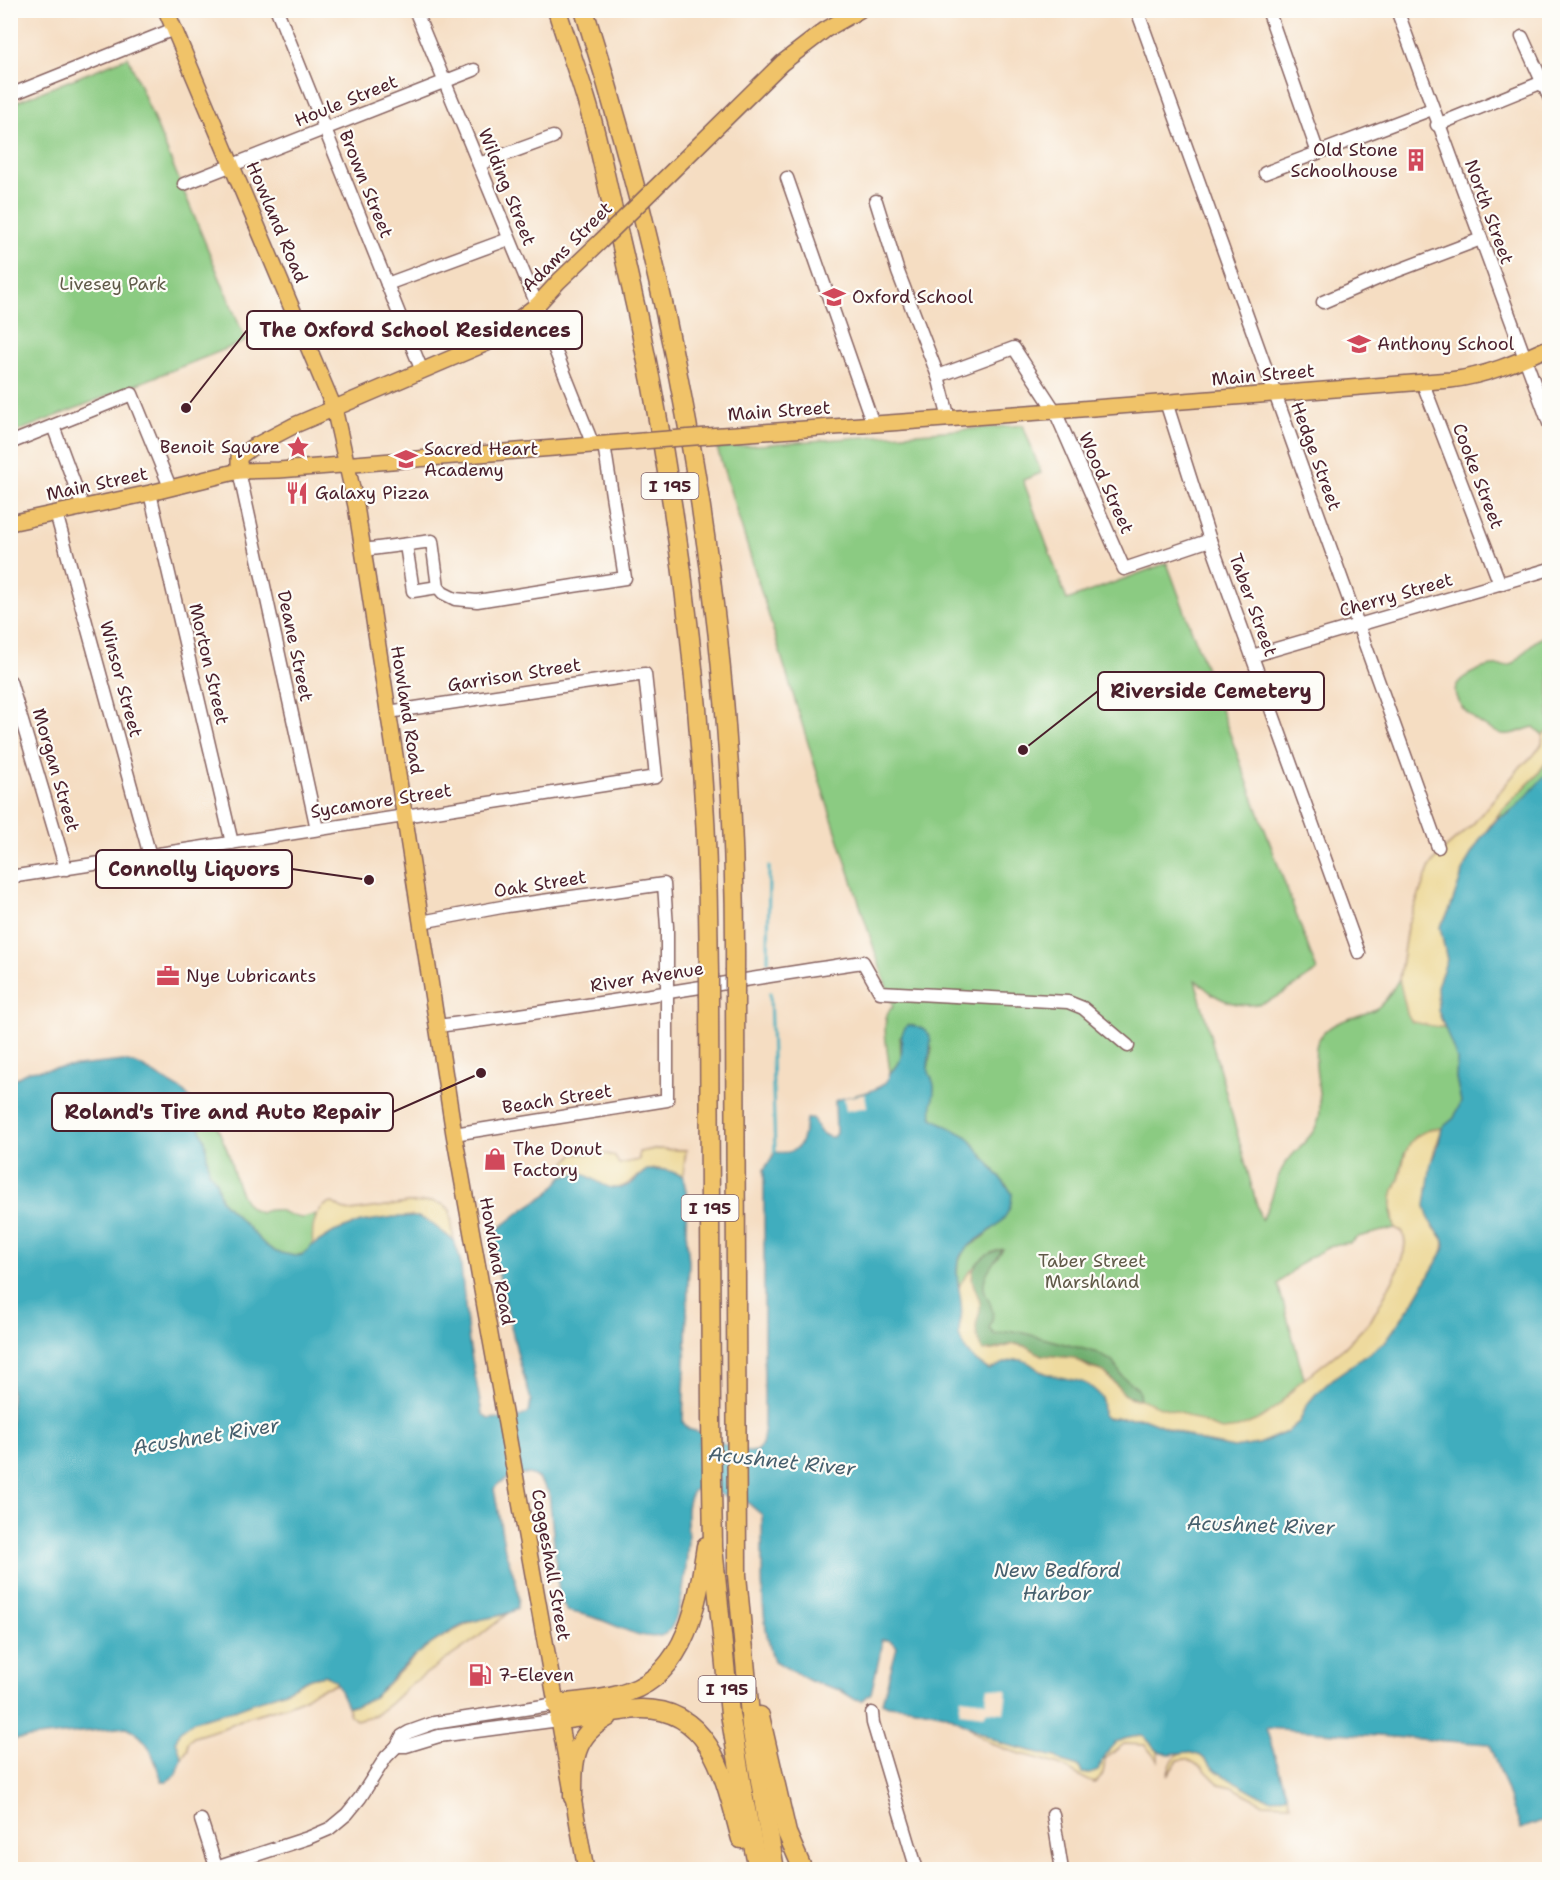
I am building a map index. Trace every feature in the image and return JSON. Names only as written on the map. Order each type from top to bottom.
[{"type":"highway","name":"I 195","points":[[557,10],[587,101],[631,282],[668,472],[686,602],[700,737],[706,832],[709,974],[711,1505],[716,1589],[728,1698],[758,1869]]},
{"type":"highway","name":"I 195","points":[[584,10],[607,83],[654,264],[682,396],[704,528],[718,638],[730,773],[735,883],[738,1592],[753,1743],[775,1869]]},
{"type":"highway","points":[[557,1712],[629,1692],[645,1684],[664,1668],[684,1638],[694,1610],[701,1580],[711,1505]]},
{"type":"highway","points":[[738,1592],[753,1683],[781,1805],[790,1840],[803,1869]]},
{"type":"highway","points":[[557,1712],[647,1710],[668,1714],[688,1724],[703,1738],[713,1752],[721,1771],[750,1869]]},
{"type":"highway","points":[[573,1797],[574,1765],[580,1742],[591,1728],[604,1719],[627,1711]]},
{"type":"main road","name":"Howland Road","points":[[166,10],[334,408],[363,550],[454,1134],[509,1445]]},
{"type":"main road","name":"Adams Street","points":[[238,471],[239,457],[251,448],[295,425],[487,343],[537,305],[782,63],[825,30],[860,10]]},
{"type":"main road","name":"Main Street","points":[[10,523],[150,493],[238,471],[279,470],[1422,381],[1478,375],[1550,347]]},
{"type":"main road","name":"Coggeshall Street","points":[[509,1445],[586,1869]]},
{"type":"street","name":"Brown Street","points":[[277,10],[422,371]]},
{"type":"street","name":"Wilding Street","points":[[415,10],[509,239],[598,444],[625,578],[477,601],[455,600],[438,587]]},
{"type":"street","name":"Hedge Street","points":[[1137,10],[1438,846]]},
{"type":"street","points":[[1268,10],[1318,153]]},
{"type":"street","name":"North Street","points":[[1397,10],[1437,124],[1550,426]]},
{"type":"street","points":[[10,95],[174,29]]},
{"type":"street","points":[[1522,37],[1546,81],[1550,99]]},
{"type":"street","name":"Houle Street","points":[[184,184],[474,70]]},
{"type":"street","points":[[1437,124],[1546,81]]},
{"type":"street","points":[[1265,173],[1432,109]]},
{"type":"street","points":[[479,164],[553,137]]},
{"type":"street","points":[[788,178],[873,424]]},
{"type":"street","points":[[876,201],[898,272],[938,376],[949,418]]},
{"type":"street","points":[[387,284],[509,239]]},
{"type":"street","points":[[1323,302],[1481,239]]},
{"type":"street","name":"Wood Street","points":[[938,376],[1014,348],[1055,411],[1124,569],[1210,540]]},
{"type":"street","name":"Cooke Street","points":[[1422,381],[1500,584]]},
{"type":"street","points":[[10,443],[132,394],[170,488]]},
{"type":"street","name":"Taber Street","points":[[1166,402],[1210,540],[1359,953]]},
{"type":"street","points":[[53,426],[83,507]]},
{"type":"street","name":"Deane Street","points":[[238,471],[317,829]]},
{"type":"street","name":"Morton Street","points":[[150,493],[232,843]]},
{"type":"street","name":"Winsor Street","points":[[56,513],[150,856]]},
{"type":"street","points":[[363,550],[432,541],[438,587],[413,591],[406,545]]},
{"type":"street","name":"Cherry Street","points":[[1252,656],[1550,569]]},
{"type":"street","name":"Sycamore Street","points":[[10,877],[656,777],[645,674]]},
{"type":"street","name":"Garrison Street","points":[[388,712],[645,674]]},
{"type":"street","name":"Morgan Street","points":[[10,681],[66,869]]},
{"type":"street","name":"Oak Street","points":[[421,922],[507,906],[664,884],[667,927],[665,992]]},
{"type":"street","name":"River Avenue","points":[[437,1026],[530,1015],[863,962],[880,992],[1068,1002],[1083,1008],[1128,1046]]},
{"type":"street","name":"Beach Street","points":[[454,1134],[667,1100],[665,992]]},
{"type":"street","points":[[201,1820],[217,1869],[329,1829],[347,1814],[386,1757],[397,1746],[406,1746],[427,1738],[557,1712]]},
{"type":"street","points":[[872,1713],[873,1724],[917,1869]]},
{"type":"street","points":[[1053,1814],[1062,1869]]},
{"type":"green space","name":"Livesey Park","points":[[128,57],[246,341],[11,434],[11,104]]},
{"type":"green space","name":"Taber Street Marshland","points":[[1023,425],[1041,473],[1023,480],[1067,600],[1167,563],[1317,971],[1268,1001],[1243,1005],[1229,1002],[1211,993],[1195,980],[1261,1220],[1268,1209],[1282,1169],[1311,1134],[1319,1119],[1316,1047],[1323,1033],[1330,1027],[1377,1008],[1387,998],[1399,979],[1428,1023],[1444,1027],[1457,1059],[1456,1078],[1461,1102],[1454,1118],[1442,1128],[1428,1130],[1404,1154],[1391,1211],[1395,1228],[1358,1237],[1350,1243],[1337,1244],[1325,1249],[1302,1262],[1278,1284],[1310,1400],[1249,1439],[992,1365],[957,1279],[958,1263],[965,1249],[984,1237],[1001,1221],[1010,1190],[968,1137],[932,1118],[930,1107],[934,1088],[928,1069],[932,1048],[900,1037],[901,1059],[890,1073],[885,1027],[886,1018],[893,1007],[820,782],[717,448]]},
{"type":"green space","points":[[1549,633],[1549,730],[1543,735],[1534,727],[1515,733],[1496,732],[1487,728],[1461,706],[1455,689],[1462,679],[1484,668],[1508,666],[1519,659],[1532,644]]},
{"type":"green space","points":[[1549,758],[1549,771],[1538,784],[1520,804],[1498,818],[1500,812],[1537,775]]},
{"type":"green space","points":[[214,1102],[218,1129],[228,1152],[238,1187],[247,1203],[260,1213],[278,1210],[302,1218],[316,1214],[313,1245],[306,1253],[295,1256],[276,1252],[265,1245],[221,1200],[216,1181],[209,1172],[205,1140],[198,1124],[196,1105]]},
{"type":"green space","points":[[1003,1249],[985,1278],[985,1291],[993,1313],[989,1329],[995,1335],[1011,1331],[1020,1332],[1095,1352],[1112,1361],[1122,1376],[1138,1389],[1140,1399],[1123,1393],[1105,1373],[1071,1358],[1043,1355],[1018,1344],[983,1351],[975,1332],[979,1303],[973,1288],[972,1274],[978,1262],[989,1254]]},
{"type":"sand","points":[[1549,730],[1549,758],[1537,775],[1500,812],[1481,838],[1466,863],[1449,912],[1440,927],[1447,960],[1437,986],[1438,1010],[1444,1027],[1412,1022],[1407,1013],[1399,979],[1407,927],[1430,866],[1441,852],[1473,824],[1521,766],[1533,756],[1542,744],[1543,735]]},
{"type":"sand","points":[[1442,1128],[1432,1160],[1429,1184],[1430,1223],[1444,1242],[1441,1255],[1412,1304],[1385,1342],[1335,1377],[1315,1395],[1306,1406],[1300,1421],[1287,1432],[1258,1444],[1234,1448],[1203,1442],[1143,1418],[1106,1418],[1103,1415],[1102,1398],[1021,1360],[989,1370],[973,1359],[961,1344],[958,1331],[961,1308],[958,1292],[961,1283],[974,1267],[972,1278],[980,1307],[976,1331],[983,1351],[1014,1344],[1028,1347],[1041,1355],[1073,1358],[1090,1368],[1104,1372],[1131,1399],[1140,1399],[1180,1412],[1222,1430],[1238,1428],[1260,1419],[1280,1404],[1299,1383],[1344,1348],[1371,1320],[1396,1274],[1404,1252],[1403,1232],[1395,1228],[1392,1204],[1404,1158],[1415,1137]]},
{"type":"sand","points":[[655,1149],[686,1150],[683,1176],[666,1170],[649,1170],[626,1185],[613,1188],[602,1186],[581,1173],[563,1176],[566,1162],[574,1154],[608,1154],[615,1157],[619,1164],[639,1160],[639,1152]]},
{"type":"sand","points":[[433,1202],[442,1204],[450,1210],[454,1241],[428,1221],[411,1216],[361,1222],[334,1232],[313,1245],[316,1218],[327,1204],[333,1203],[342,1209],[351,1211]]},
{"type":"sand","points":[[507,1614],[476,1639],[411,1684],[375,1715],[356,1720],[350,1715],[347,1706],[358,1705],[369,1700],[431,1644],[477,1621]]},
{"type":"sand","points":[[324,1675],[335,1680],[337,1684],[315,1691],[286,1706],[247,1717],[226,1727],[194,1737],[188,1742],[188,1749],[182,1758],[176,1741],[179,1732],[194,1721],[236,1709],[285,1691],[310,1678]]},
{"type":"sand","points":[[968,1726],[1003,1744],[1056,1757],[1062,1762],[1079,1767],[1082,1773],[1090,1774],[1111,1746],[1133,1737],[1144,1736],[1158,1751],[1158,1761],[1145,1745],[1124,1744],[1105,1759],[1102,1776],[1094,1783],[1056,1764],[999,1747],[988,1742]]},
{"type":"sand","points":[[1189,1751],[1201,1756],[1218,1772],[1273,1799],[1287,1795],[1290,1804],[1262,1803],[1232,1787],[1219,1784],[1202,1767],[1187,1759],[1178,1760],[1167,1776],[1176,1756]]},
{"type":"water","points":[[1549,771],[1549,1818],[1521,1829],[1489,1744],[1266,1728],[1287,1795],[1273,1799],[1257,1794],[1218,1772],[1201,1756],[1189,1752],[1169,1754],[1158,1751],[1144,1736],[1119,1741],[1109,1749],[1098,1771],[1090,1774],[1082,1773],[1079,1767],[1062,1762],[1056,1757],[1003,1744],[945,1714],[888,1705],[882,1702],[897,1647],[889,1640],[881,1640],[882,1646],[871,1693],[863,1700],[854,1699],[840,1690],[810,1681],[774,1661],[763,1608],[762,1515],[748,1503],[707,1490],[694,1490],[688,1501],[685,1577],[679,1609],[668,1632],[660,1636],[644,1636],[590,1616],[567,1611],[559,1596],[549,1493],[542,1482],[528,1474],[517,1475],[494,1489],[505,1550],[517,1587],[517,1609],[468,1623],[445,1635],[409,1661],[374,1697],[366,1702],[347,1706],[335,1680],[324,1675],[310,1678],[285,1691],[237,1709],[194,1721],[179,1732],[176,1741],[182,1758],[177,1774],[167,1781],[162,1781],[146,1743],[126,1727],[11,1740],[11,1081],[29,1071],[124,1061],[139,1065],[182,1090],[196,1105],[198,1123],[205,1140],[209,1172],[216,1181],[221,1200],[265,1245],[276,1252],[302,1255],[334,1232],[361,1222],[394,1217],[418,1217],[428,1221],[454,1241],[460,1258],[469,1343],[482,1413],[488,1419],[515,1418],[525,1415],[529,1412],[531,1400],[519,1360],[494,1254],[492,1241],[496,1231],[549,1193],[563,1176],[581,1173],[609,1187],[622,1188],[647,1170],[667,1170],[683,1176],[687,1196],[686,1231],[689,1261],[683,1422],[688,1429],[713,1436],[724,1444],[749,1452],[756,1451],[762,1445],[764,1433],[764,1170],[775,1152],[784,1153],[800,1145],[806,1119],[813,1118],[822,1134],[833,1137],[836,1133],[835,1101],[871,1091],[883,1084],[900,1061],[901,1037],[904,1029],[907,1025],[917,1027],[928,1034],[931,1044],[928,1067],[934,1085],[932,1118],[968,1137],[1012,1193],[1006,1216],[964,1251],[957,1265],[962,1312],[959,1335],[969,1354],[989,1370],[1010,1361],[1022,1360],[1042,1372],[1088,1385],[1102,1398],[1103,1415],[1106,1418],[1143,1418],[1203,1442],[1234,1448],[1258,1444],[1287,1432],[1300,1421],[1306,1406],[1315,1395],[1335,1377],[1385,1342],[1412,1304],[1445,1247],[1444,1240],[1429,1220],[1425,1206],[1431,1163],[1442,1128],[1454,1118],[1461,1102],[1456,1078],[1457,1059],[1438,1010],[1437,986],[1447,960],[1440,927],[1449,912],[1466,863],[1481,838],[1498,818],[1508,814],[1525,798]]},
{"type":"pier","points":[[865,1094],[867,1107],[846,1111],[844,1098]]},
{"type":"pier","points":[[988,1687],[1007,1690],[1004,1713],[986,1711],[985,1715],[959,1712],[961,1698],[986,1701]]},
{"type":"waterway","points":[[768,961],[769,867]]},
{"type":"waterway","points":[[770,993],[775,1152]]},
{"type":"place","name":"Old Stone Schoolhouse","points":[[1416,160]]},
{"type":"place","name":"Oxford School","points":[[834,297]]},
{"type":"place","name":"Anthony School","points":[[1359,344]]},
{"type":"place","name":"The Oxford School Residences","points":[[186,408]]},
{"type":"place","name":"Benoit Square","points":[[298,447]]},
{"type":"place","name":"Sacred Heart Academy","points":[[406,459]]},
{"type":"place","name":"Galaxy Pizza","points":[[297,493]]},
{"type":"place","name":"Riverside Cemetery","points":[[1023,750]]},
{"type":"place","name":"Connolly Liquors","points":[[369,880]]},
{"type":"place","name":"Nye Lubricants","points":[[168,976]]},
{"type":"place","name":"Roland's Tire and Auto Repair","points":[[481,1073]]},
{"type":"place","name":"The Donut Factory","points":[[495,1159]]},
{"type":"place","name":"7-Eleven","points":[[480,1675]]},
{"type":"water label","name":"Acushnet River","points":[[206,1436]]},
{"type":"water label","name":"Acushnet River","points":[[782,1461]]},
{"type":"water label","name":"Acushnet River","points":[[1261,1525]]},
{"type":"water label","name":"New Bedford Harbor","points":[[1057,1582]]}]
